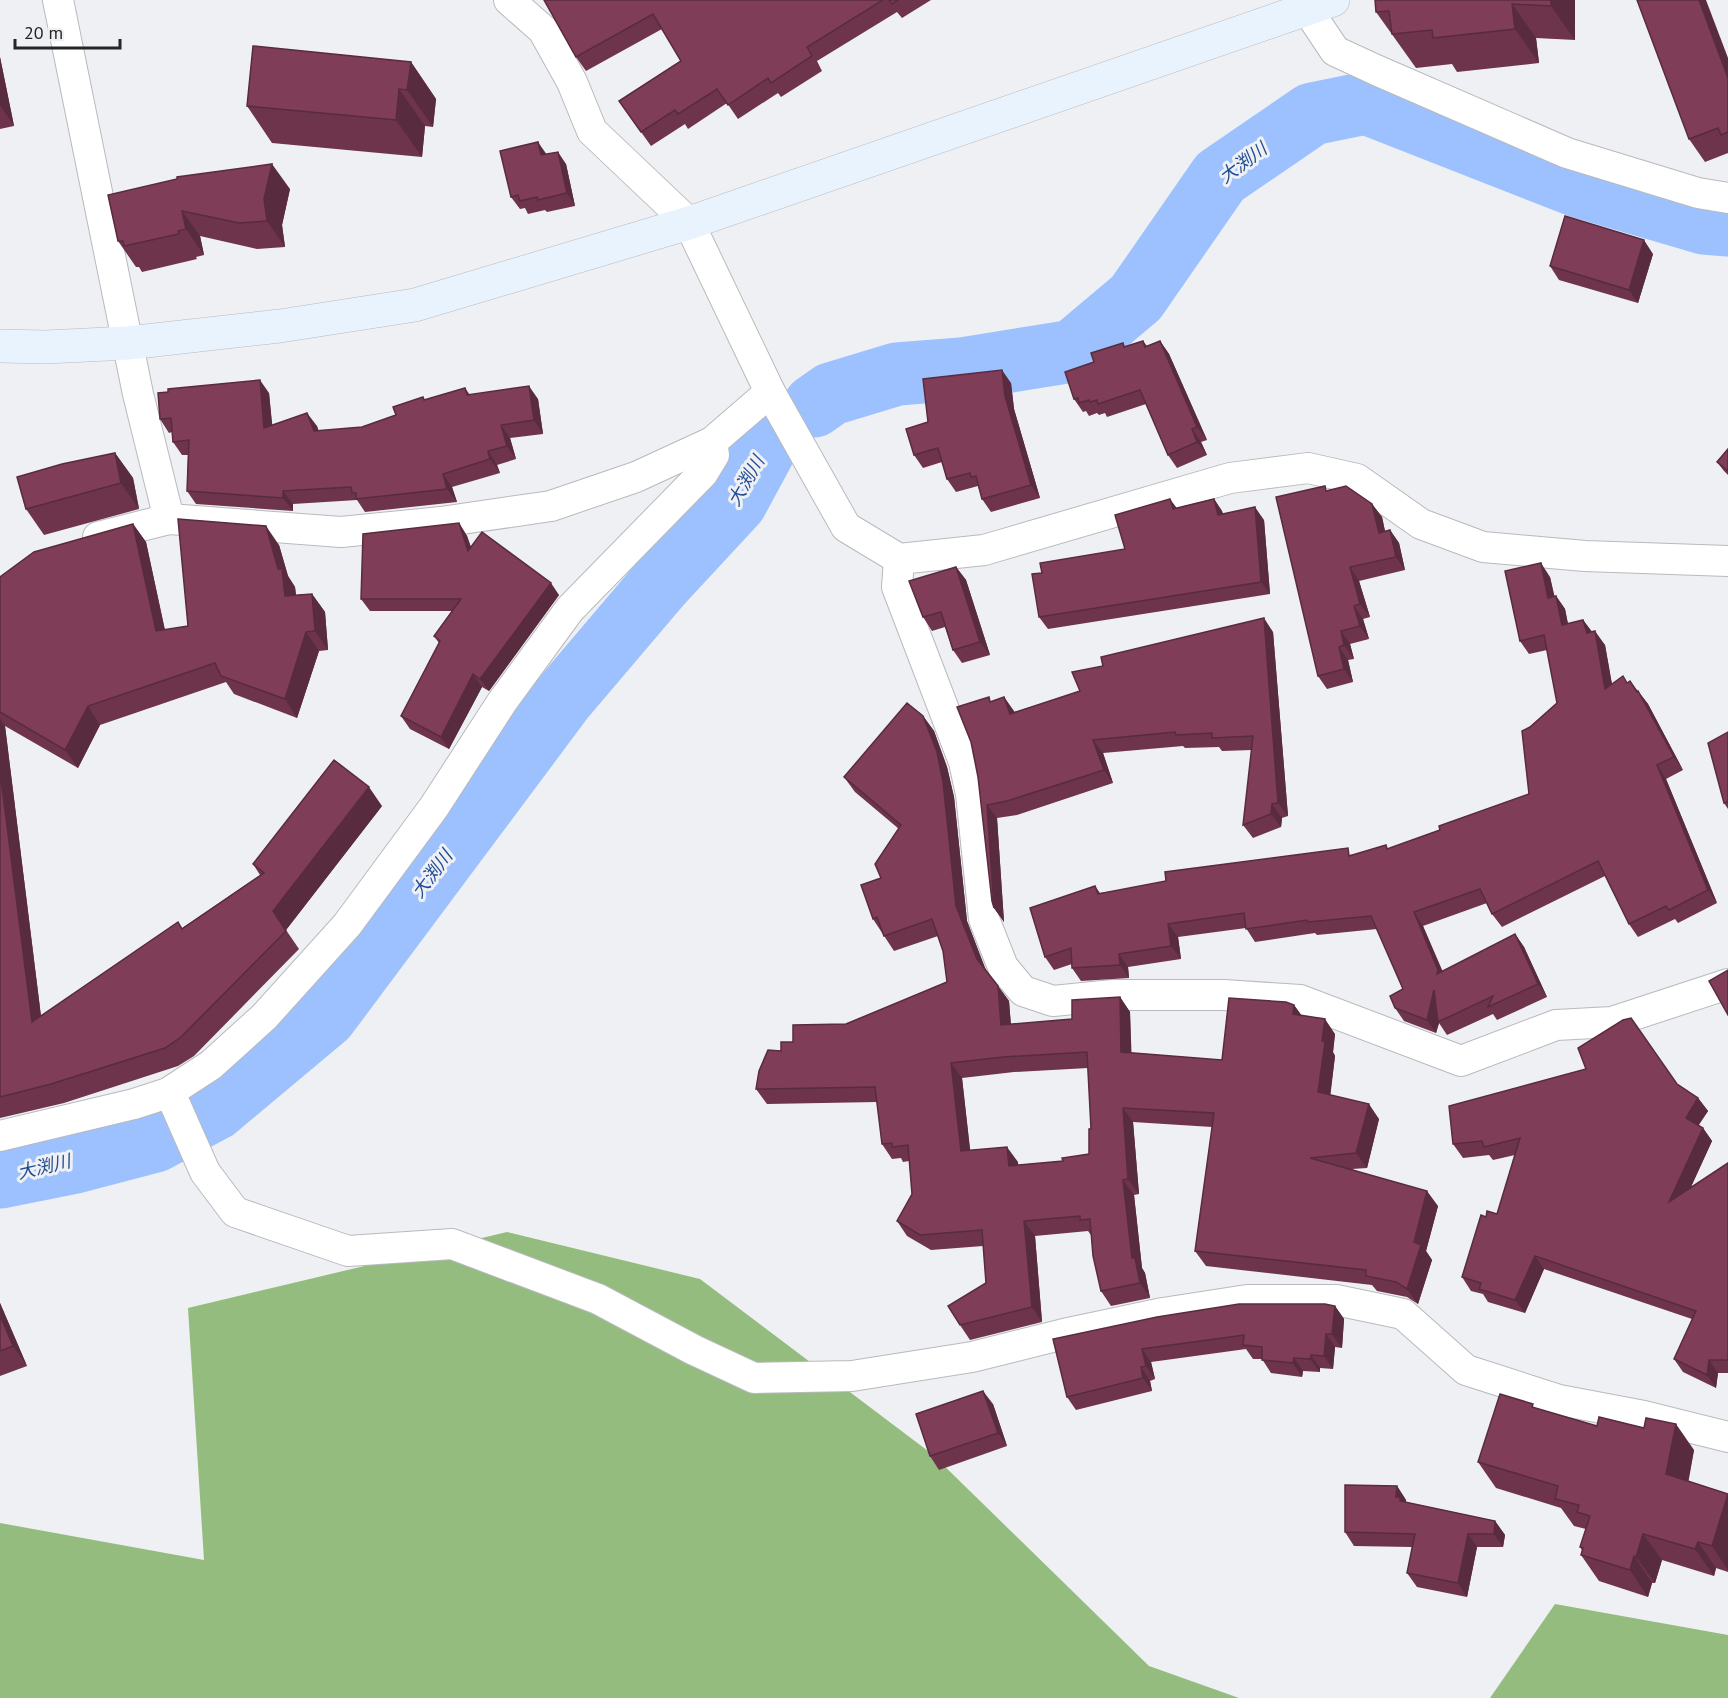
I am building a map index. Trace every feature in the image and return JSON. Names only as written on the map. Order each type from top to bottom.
[{"type":"street","points":[[58,0],[138,394],[169,519]]},
{"type":"street","points":[[509,0],[543,30],[572,82],[592,131],[689,223],[770,392],[846,527],[899,559],[984,550],[1230,478],[1308,468],[1357,479],[1421,524],[1483,547],[1585,556],[1728,561]]},
{"type":"street","points":[[0,346],[46,347],[128,343],[280,326],[415,305],[689,223],[1320,4],[1335,51],[1567,153],[1698,193],[1728,198]]},
{"type":"street","points":[[69,546],[169,519],[341,532],[441,522],[550,506],[636,477],[712,442],[770,392]]},
{"type":"street","points":[[0,1136],[134,1104],[171,1098],[212,1065],[264,1017],[347,925],[434,807],[502,702],[570,609],[704,473],[714,455],[712,442]]},
{"type":"street","points":[[899,559],[897,586],[964,762],[971,794],[984,919],[1003,967],[1023,991],[1053,1001],[1113,996],[1202,995],[1300,1000],[1461,1060],[1556,1024],[1612,1022],[1728,984]]},
{"type":"street","points":[[171,1098],[205,1172],[236,1212],[348,1251],[452,1244],[598,1299],[694,1350],[754,1378],[852,1376],[961,1359],[1075,1331],[1163,1313],[1247,1300],[1336,1300],[1403,1314],[1466,1370],[1559,1400],[1644,1416],[1728,1437]]},
{"type":"green space","points":[[507,1232],[700,1279],[932,1454],[1149,1666],[1239,1698],[0,1698],[0,1523],[204,1560],[188,1308]]},
{"type":"green space","points":[[1555,1604],[1728,1635],[1728,1698],[1490,1698]]},
{"type":"building","points":[[544,0],[883,0],[807,47],[812,56],[771,83],[768,78],[728,105],[717,89],[678,114],[675,110],[641,132],[619,101],[681,61],[653,14],[576,57]]},
{"type":"building","points":[[1375,0],[1551,0],[1551,6],[1512,4],[1515,29],[1433,38],[1432,30],[1392,34],[1389,11],[1376,12]]},
{"type":"building","points":[[1637,0],[1699,0],[1728,78],[1728,132],[1721,135],[1718,128],[1689,139]]},
{"type":"building","points":[[253,46],[411,62],[407,90],[399,89],[396,120],[247,106]]},
{"type":"building","points":[[538,142],[541,155],[558,152],[567,193],[538,200],[537,197],[520,201],[518,195],[511,197],[500,151]]},
{"type":"building","points":[[272,164],[264,199],[267,221],[239,223],[182,211],[186,229],[178,231],[179,234],[124,246],[123,241],[118,241],[108,195],[177,179],[177,177]]},
{"type":"building","points":[[1565,216],[1644,240],[1629,290],[1550,266]]},
{"type":"building","points":[[1143,341],[1145,347],[1160,341],[1197,427],[1192,429],[1197,442],[1168,455],[1140,390],[1098,404],[1097,400],[1079,403],[1078,398],[1074,399],[1065,372],[1094,362],[1091,353],[1123,343],[1124,347]]},
{"type":"building","points":[[1002,370],[1005,396],[1031,485],[982,499],[976,476],[971,477],[970,473],[947,479],[938,448],[914,455],[906,429],[928,422],[923,379]]},
{"type":"building","points":[[260,380],[264,428],[307,413],[314,431],[362,427],[396,415],[393,407],[423,397],[424,400],[465,388],[467,395],[529,386],[534,420],[501,425],[507,446],[488,451],[490,459],[443,474],[447,489],[356,499],[356,493],[352,493],[351,487],[283,491],[283,498],[187,491],[189,440],[173,442],[171,418],[160,419],[158,393],[168,392],[168,389]]},
{"type":"building","points":[[1728,449],[1728,471],[1717,462]]},
{"type":"building","points":[[115,453],[121,483],[26,509],[17,477],[62,464]]},
{"type":"building","points":[[1325,486],[1326,491],[1346,486],[1372,504],[1379,533],[1390,530],[1396,557],[1350,567],[1360,604],[1354,606],[1360,626],[1341,631],[1344,645],[1339,647],[1344,669],[1318,676],[1276,497]]},
{"type":"building","points":[[1170,499],[1173,509],[1214,499],[1218,515],[1255,507],[1261,582],[1039,617],[1032,574],[1042,573],[1040,563],[1125,549],[1115,515]]},
{"type":"building","points":[[178,519],[266,526],[278,569],[282,569],[285,596],[312,594],[315,631],[306,632],[285,699],[221,676],[215,663],[88,706],[65,750],[0,712],[0,577],[34,552],[133,524],[156,631],[188,626]]},
{"type":"building","points":[[459,523],[468,551],[482,532],[551,583],[480,679],[473,674],[441,737],[401,716],[440,641],[434,636],[461,599],[361,599],[363,534]]},
{"type":"building","points":[[1541,563],[1548,598],[1556,596],[1562,625],[1583,620],[1587,633],[1595,631],[1605,689],[1623,676],[1627,683],[1630,681],[1638,691],[1674,757],[1657,765],[1708,890],[1669,910],[1666,906],[1629,924],[1598,861],[1492,914],[1480,889],[1414,912],[1438,970],[1437,974],[1515,934],[1538,984],[1488,1007],[1493,996],[1438,1022],[1434,990],[1427,1020],[1395,1008],[1390,996],[1403,989],[1371,916],[1308,922],[1307,920],[1246,929],[1244,913],[1168,924],[1171,946],[1119,954],[1120,965],[1072,968],[1071,948],[1045,957],[1030,908],[1095,886],[1098,894],[1166,881],[1165,872],[1348,848],[1349,856],[1386,845],[1387,849],[1440,830],[1439,826],[1529,794],[1522,731],[1530,727],[1557,703],[1544,635],[1520,641],[1505,571]]},
{"type":"building","points":[[956,567],[980,642],[953,650],[941,612],[923,617],[909,581]]},
{"type":"building","points":[[1264,618],[1278,803],[1272,804],[1271,814],[1243,825],[1253,736],[1212,738],[1212,733],[1176,735],[1175,732],[1093,740],[1104,770],[1007,801],[987,805],[994,908],[978,777],[971,742],[957,707],[989,697],[990,702],[1004,697],[1010,714],[1080,691],[1072,672],[1103,666],[1101,657]]},
{"type":"building","points":[[907,703],[923,716],[937,752],[943,782],[956,906],[977,959],[998,986],[1001,1025],[1072,1019],[1072,1000],[1120,997],[1121,1052],[1222,1060],[1229,998],[1286,1002],[1294,1005],[1293,1014],[1325,1019],[1322,1041],[1325,1042],[1318,1092],[1369,1104],[1356,1153],[1310,1158],[1427,1191],[1414,1242],[1421,1245],[1407,1289],[1396,1282],[1366,1276],[1366,1270],[1195,1251],[1214,1113],[1123,1108],[1128,1179],[1123,1180],[1132,1258],[1135,1258],[1140,1283],[1101,1291],[1093,1256],[1090,1219],[1080,1220],[1080,1216],[1024,1221],[1032,1307],[960,1325],[948,1306],[986,1283],[982,1230],[920,1235],[897,1221],[912,1194],[908,1145],[892,1147],[892,1143],[882,1144],[875,1087],[756,1089],[759,1071],[768,1050],[781,1051],[781,1042],[793,1042],[793,1025],[846,1024],[947,982],[943,951],[932,919],[884,936],[877,917],[873,919],[861,885],[881,878],[875,864],[901,825],[844,777]],"holes":[[[1087,1052],[1091,1129],[1089,1129],[1089,1154],[1062,1158],[1063,1161],[1009,1166],[1007,1147],[961,1151],[951,1063]]]},
{"type":"building","points":[[1728,732],[1728,802],[1724,803],[1708,743]]},
{"type":"building","points":[[334,760],[369,787],[273,911],[286,931],[181,1037],[165,1048],[51,1084],[0,1097],[0,771],[32,1022],[178,922],[182,929],[264,873],[253,864]]},
{"type":"building","points":[[1728,970],[1728,1015],[1709,981]]},
{"type":"building","points":[[1631,1018],[1677,1084],[1698,1098],[1686,1118],[1703,1128],[1669,1202],[1728,1163],[1728,1360],[1709,1360],[1707,1375],[1674,1359],[1696,1311],[1535,1256],[1515,1300],[1479,1289],[1481,1283],[1462,1277],[1481,1215],[1486,1217],[1487,1211],[1497,1214],[1520,1138],[1484,1147],[1482,1141],[1453,1144],[1449,1106],[1586,1069],[1578,1048],[1623,1020]]},
{"type":"building","points":[[1239,1304],[1335,1306],[1332,1334],[1326,1334],[1324,1356],[1311,1355],[1310,1359],[1294,1358],[1293,1363],[1262,1360],[1262,1347],[1243,1345],[1244,1335],[1142,1349],[1146,1366],[1141,1367],[1143,1378],[1067,1397],[1053,1339],[1157,1317]]},
{"type":"building","points":[[0,1315],[13,1346],[0,1351]]},
{"type":"building","points":[[983,1391],[998,1433],[930,1456],[916,1414]]},
{"type":"building","points":[[1500,1394],[1533,1404],[1532,1407],[1597,1426],[1599,1417],[1644,1428],[1646,1418],[1676,1424],[1666,1474],[1728,1494],[1712,1546],[1698,1542],[1695,1549],[1643,1534],[1630,1570],[1581,1555],[1583,1548],[1580,1547],[1590,1516],[1577,1512],[1579,1505],[1555,1499],[1558,1486],[1478,1462]]},
{"type":"building","points":[[1345,1485],[1397,1486],[1396,1497],[1400,1497],[1400,1501],[1495,1521],[1494,1534],[1468,1534],[1458,1583],[1407,1573],[1415,1534],[1345,1532]]},
{"type":"waterway","name":"大渕川","points":[[814,406],[831,394],[897,374],[961,369],[1073,351],[1136,298],[1220,177],[1312,114],[1366,103],[1578,186],[1704,223],[1728,225]]},
{"type":"waterway","name":"大渕川","points":[[0,1177],[75,1162],[155,1141],[215,1109],[326,1016],[564,697],[660,584],[736,502],[769,441]]}]
